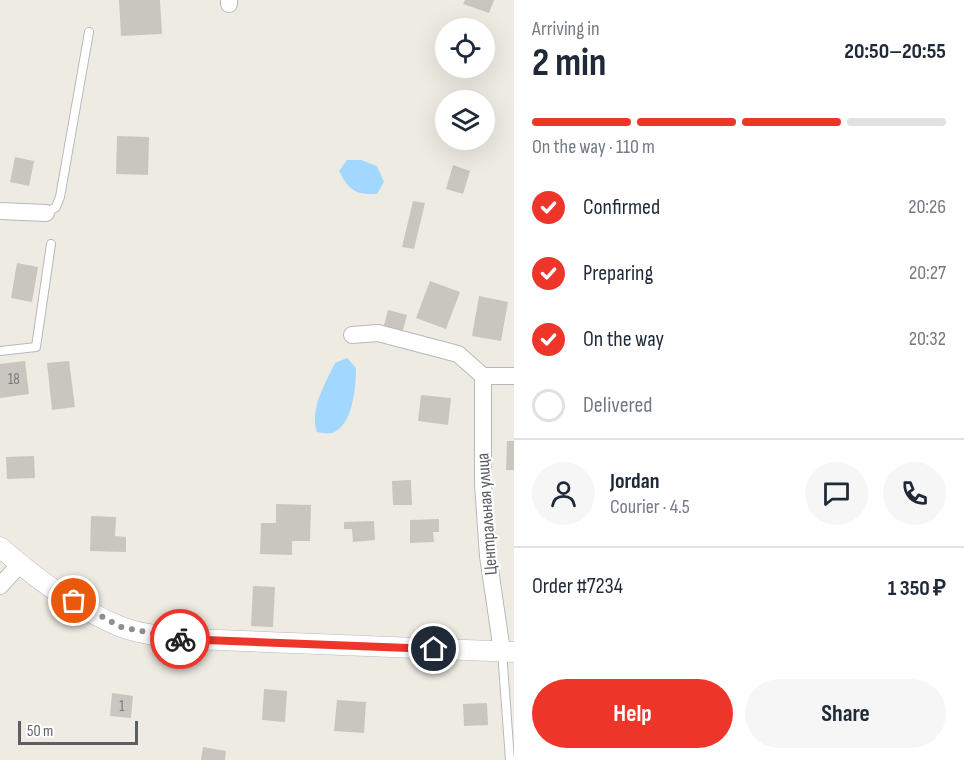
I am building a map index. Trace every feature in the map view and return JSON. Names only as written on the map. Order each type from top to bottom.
[{"type":"street","points":[[0,211],[46,213]]},
{"type":"street","points":[[352,334],[378,333],[458,354],[483,376],[514,376]]},
{"type":"street","name":"Центральная улица","points":[[483,376],[484,505],[488,556],[508,652]]},
{"type":"street","points":[[0,546],[20,564],[74,601],[121,627],[169,638],[508,652]]},
{"type":"street","points":[[0,586],[20,564]]},
{"type":"lane","points":[[46,213],[56,207],[60,197],[89,32]]},
{"type":"lane","points":[[0,351],[36,347],[51,244]]},
{"type":"lane","points":[[508,652],[510,760]]},
{"type":"water","points":[[347,160],[361,160],[377,166],[384,182],[377,194],[363,194],[346,183],[339,171]]},
{"type":"water","points":[[347,358],[356,368],[354,395],[349,414],[345,423],[332,433],[317,432],[315,415],[323,388],[335,363]]},
{"type":"building","points":[[119,0],[160,0],[162,34],[121,36]]},
{"type":"building","points":[[465,0],[494,0],[489,13],[463,4]]},
{"type":"building","points":[[117,136],[149,137],[148,175],[116,174]]},
{"type":"building","points":[[15,157],[34,161],[29,186],[10,182]]},
{"type":"building","points":[[453,165],[470,171],[463,194],[446,189]]},
{"type":"building","points":[[413,201],[425,203],[414,249],[402,247]]},
{"type":"building","points":[[17,263],[38,267],[32,302],[11,298]]},
{"type":"building","points":[[430,281],[460,292],[446,329],[416,318]]},
{"type":"building","points":[[479,296],[508,302],[501,341],[472,336]]},
{"type":"building","points":[[388,310],[407,315],[402,334],[383,329]]},
{"type":"building","points":[[25,361],[29,394],[0,398],[0,364]]},
{"type":"building","points":[[69,361],[75,407],[52,410],[47,363]]},
{"type":"building","points":[[421,395],[451,398],[448,425],[418,421]]},
{"type":"building","points":[[507,441],[514,441],[514,470],[506,470]]},
{"type":"building","points":[[34,456],[35,478],[7,479],[6,457]]},
{"type":"building","points":[[411,480],[412,505],[393,505],[392,481]]},
{"type":"building","points":[[276,504],[311,505],[310,541],[292,541],[292,555],[260,554],[261,523],[276,523]]},
{"type":"building","points":[[91,516],[116,517],[115,536],[126,537],[126,552],[90,551]]},
{"type":"building","points":[[439,519],[439,532],[433,532],[434,542],[410,543],[410,520]]},
{"type":"building","points":[[374,521],[375,540],[353,542],[352,529],[344,529],[344,522]]},
{"type":"building","points":[[253,586],[275,587],[273,627],[251,626]]},
{"type":"building","points":[[264,689],[287,691],[285,722],[262,720]]},
{"type":"building","points":[[112,693],[133,696],[131,718],[110,716]]},
{"type":"building","points":[[337,700],[366,702],[364,733],[334,731]]},
{"type":"building","points":[[487,703],[488,725],[464,726],[463,704]]},
{"type":"building","points":[[203,747],[226,751],[225,760],[201,760]]},
{"type":"way so far","points":[[74,601],[121,627],[180,639]]},
{"type":"route","points":[[180,639],[434,649]]}]
